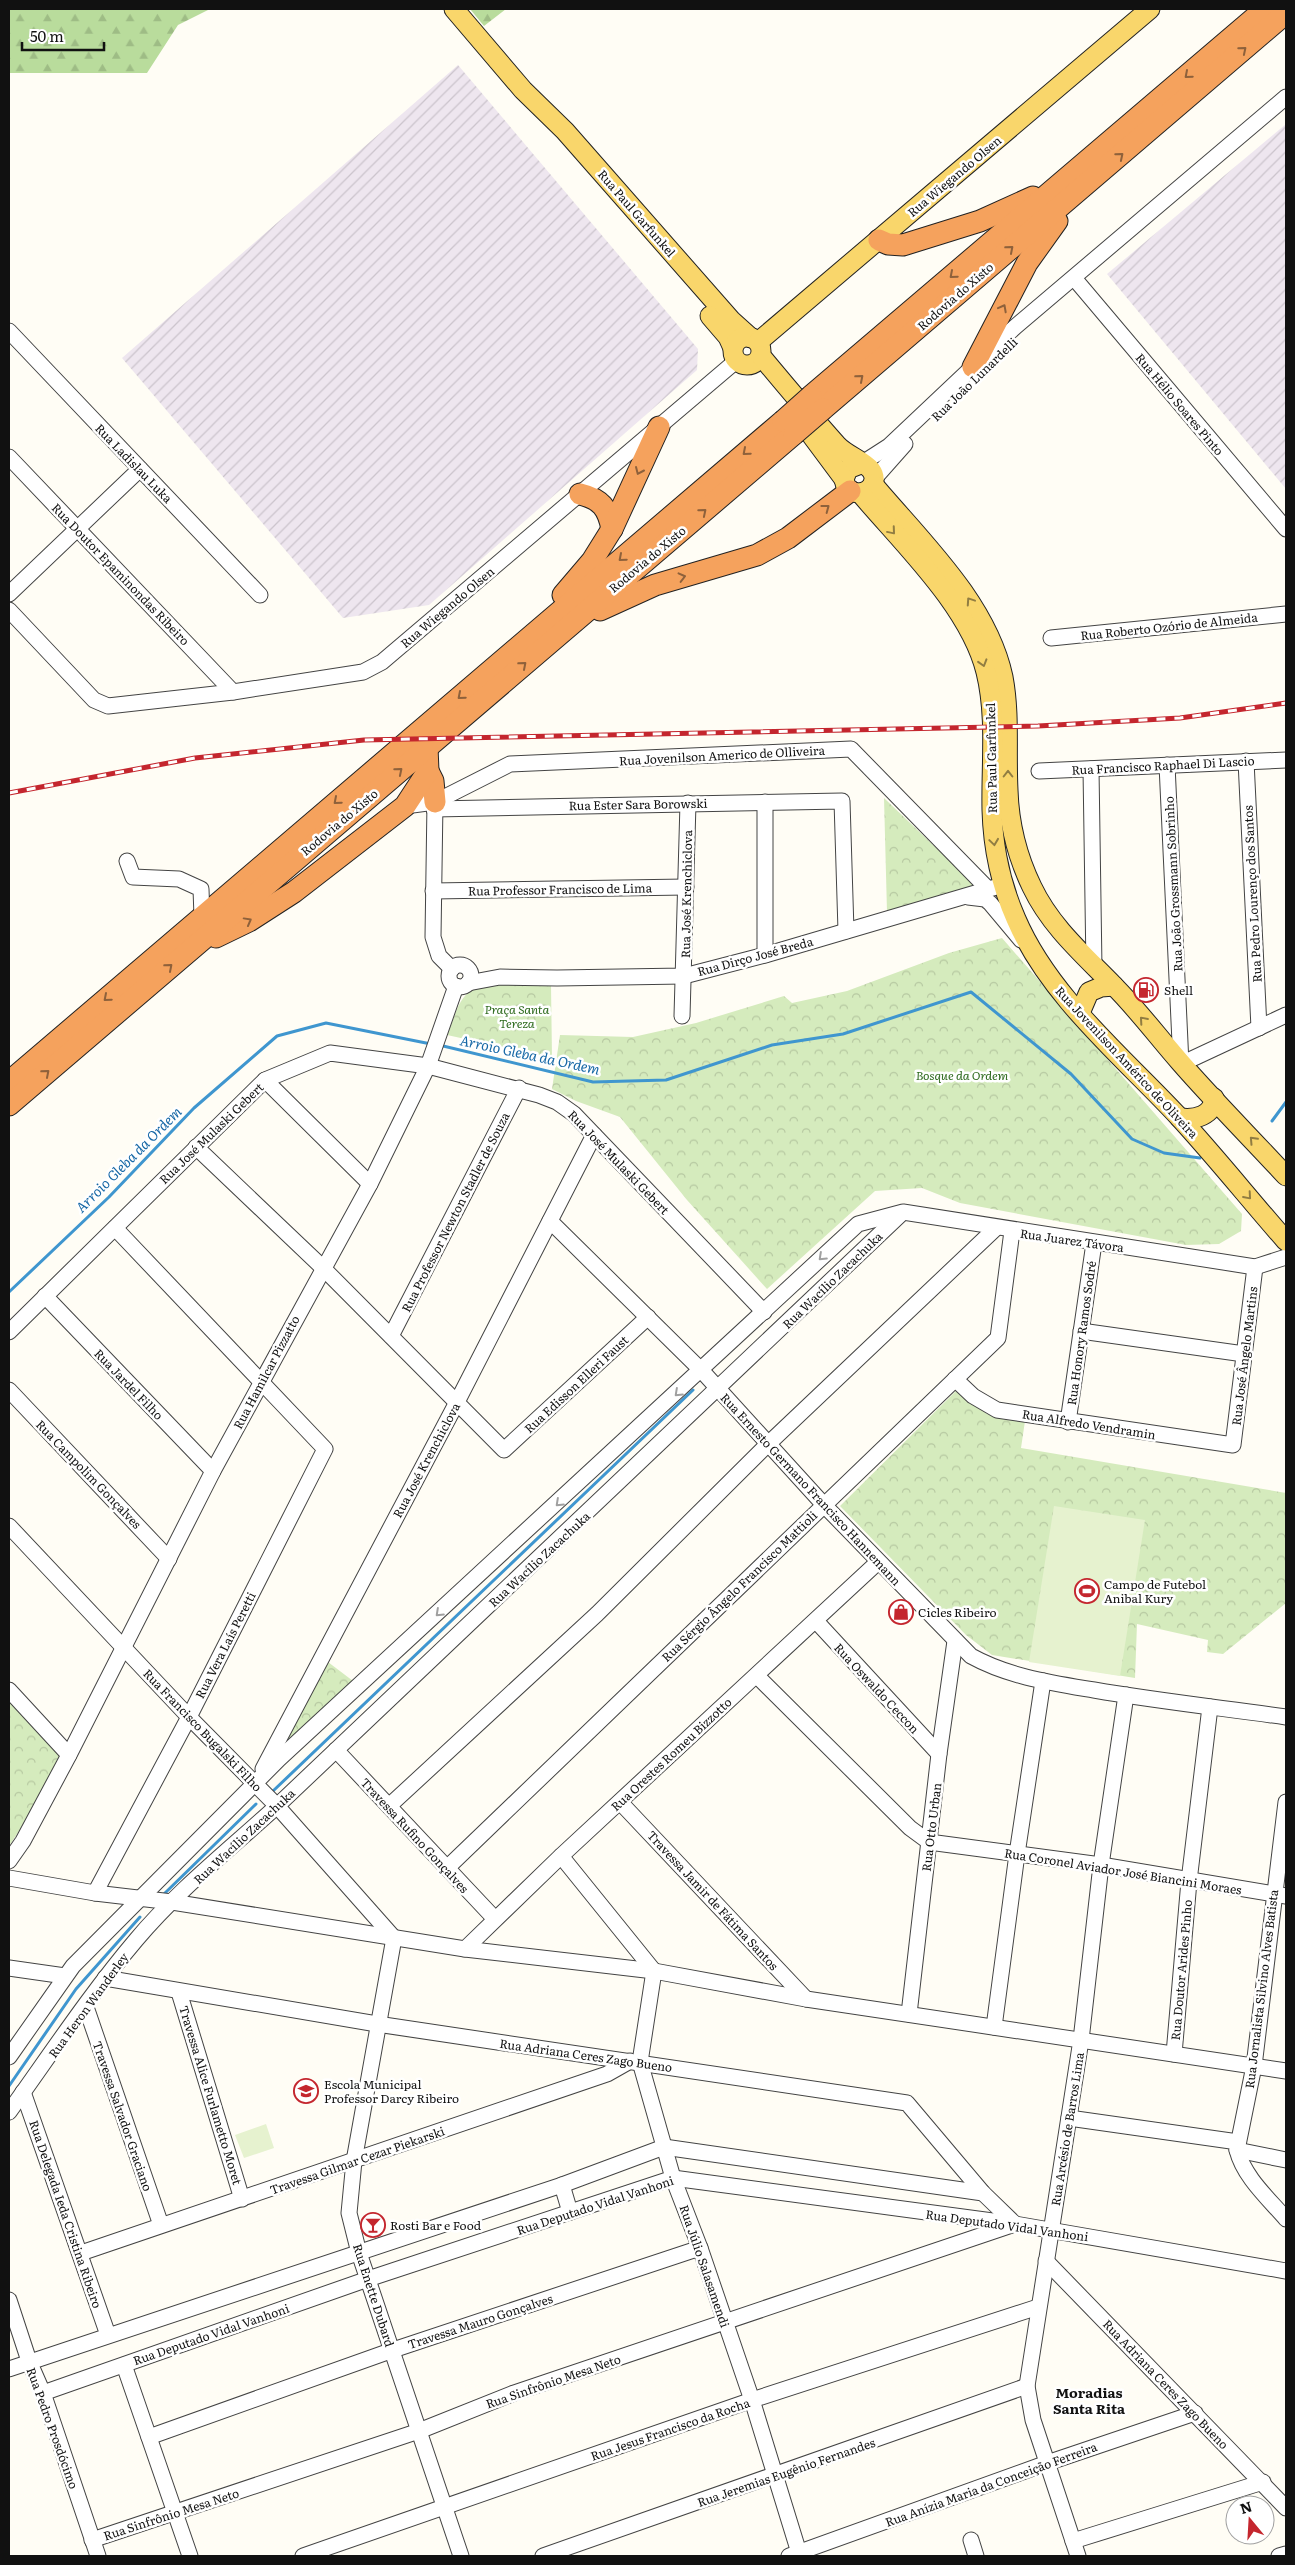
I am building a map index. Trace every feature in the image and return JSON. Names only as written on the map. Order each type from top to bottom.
[{"type":"highway","name":"Rodovia do Xisto","points":[[9,1082],[524,641],[817,403],[1076,181],[1265,9]]},
{"type":"highway","name":"Rodovia do Xisto","points":[[1076,181],[1286,13]]},
{"type":"highway","points":[[879,240],[888,244],[903,245],[980,221],[1076,181]]},
{"type":"highway","points":[[976,371],[1033,252],[1076,181]]},
{"type":"highway","points":[[524,641],[592,561],[612,529],[659,427]]},
{"type":"highway","name":"Rodovia do Xisto","points":[[9,1105],[573,623],[788,427]]},
{"type":"highway","points":[[573,623],[655,584],[757,555],[788,538],[860,482]]},
{"type":"highway","points":[[580,494],[593,497],[602,503],[609,513],[612,529]]},
{"type":"highway","points":[[427,747],[428,771],[433,782],[434,806]]},
{"type":"highway","points":[[189,950],[250,922],[294,892],[406,806],[428,771]]},
{"type":"main road","name":"Rua Paul Garfunkel","points":[[454,9],[523,90],[559,142],[724,332],[749,352],[838,446],[860,482],[958,610],[981,656],[986,673],[991,713],[996,887],[1016,919],[1040,965]]},
{"type":"main road","name":"Rua Wiegando Olsen","points":[[749,352],[1150,9]]},
{"type":"main road","name":"Rua Paul Garfunkel","points":[[860,482],[968,598],[993,644],[999,661],[1006,696],[1008,789],[1012,827],[1023,868],[1032,888],[1056,925],[1094,968]]},
{"type":"main road","name":"Rua Jovenilson Américo de Oliveira","points":[[1040,965],[1080,1013],[1180,1118],[1286,1242]]},
{"type":"main road","points":[[1094,968],[1114,986],[1181,1064],[1286,1176]]},
{"type":"main road","points":[[1080,1013],[1089,992],[1101,987],[1114,986]]},
{"type":"main road","points":[[1180,1118],[1193,1119],[1205,1114],[1214,1104],[1214,1098]]},
{"type":"street","name":"Rua João Lunardelli","points":[[860,482],[889,446],[976,371],[1015,327],[1286,97]]},
{"type":"street","name":"Rua Hélio Soares Pinto","points":[[1074,278],[1286,529]]},
{"type":"street","name":"Rua Ladislau Luka","points":[[9,331],[260,595]]},
{"type":"street","name":"Rua Wiegando Olsen","points":[[9,610],[94,700],[116,707],[346,676],[373,668],[749,352]]},
{"type":"street","name":"Rua Doutor Epaminondas Ribeiro","points":[[9,457],[233,692]]},
{"type":"street","points":[[9,594],[140,469]]},
{"type":"street","name":"Rua Roberto Ozório de Almeida","points":[[1051,638],[1286,614]]},
{"type":"street","name":"Rua Jovenilson Americo de Olliveira","points":[[406,806],[434,806],[510,764],[851,749],[996,887]]},
{"type":"street","name":"Rua Francisco Raphael Di Lascio","points":[[1039,772],[1286,760]]},
{"type":"street","name":"Rua Pedro Lourenço dos Santos","points":[[1246,761],[1259,1028]]},
{"type":"street","name":"Rua João Grossmann Sobrinho","points":[[1167,765],[1181,1064]]},
{"type":"street","points":[[1091,769],[1094,968]]},
{"type":"street","name":"Rua Ester Sara Borowski","points":[[434,806],[842,801],[846,931]]},
{"type":"street","points":[[765,802],[765,954]]},
{"type":"street","name":"Rua José Krenchiclova","points":[[682,1016],[688,803]]},
{"type":"street","points":[[434,806],[433,891],[435,946],[439,956],[458,968],[450,978],[462,984]]},
{"type":"street","points":[[127,861],[133,877],[179,879],[201,889],[202,917]]},
{"type":"street","name":"Rua Professor Francisco de Lima","points":[[433,891],[686,887]]},
{"type":"street","name":"Rua Dirço José Breda","points":[[458,968],[500,977],[684,976],[996,887]]},
{"type":"street","name":"Rua Jovenilson Américo de Oliveira","points":[[962,897],[976,897],[990,903],[1040,965]]},
{"type":"street","name":"Rua Dirço José Breda","points":[[462,984],[500,977]]},
{"type":"street","name":"Rua Hamilcar Pizzatto","points":[[69,1755],[213,1471],[322,1267],[370,1184],[429,1063],[462,984]]},
{"type":"street","points":[[1181,1064],[1286,1015]]},
{"type":"street","name":"Rua José Mulaski Gebert","points":[[9,1332],[265,1080],[330,1053],[429,1063],[519,1088],[557,1102],[574,1114],[764,1312]]},
{"type":"street","points":[[265,1080],[370,1184]]},
{"type":"street","name":"Rua Professor Newton Stadler de Souza","points":[[390,1336],[519,1088]]},
{"type":"street","name":"Rua José Krenchiclova","points":[[255,1784],[456,1404],[594,1135]]},
{"type":"street","points":[[196,1147],[322,1267],[456,1404]]},
{"type":"street","name":"Rua Wacílio Zacachuka","points":[[172,1902],[277,1806],[718,1390],[903,1212]]},
{"type":"street","name":"Rua Juarez Távora","points":[[858,1224],[903,1212],[1012,1231],[1255,1267],[1286,1257]]},
{"type":"street","name":"Rua Ernesto Germano Francisco Hannemann","points":[[550,1222],[702,1371],[767,1445],[878,1562],[971,1656],[988,1665],[1043,1681],[1126,1695],[1286,1717]]},
{"type":"street","name":"Rua Wacílio Zacachuka","points":[[140,1898],[255,1784],[702,1371],[858,1224]]},
{"type":"street","points":[[115,1228],[261,1382]]},
{"type":"street","points":[[389,1806],[597,1614],[767,1445],[996,1228]]},
{"type":"street","name":"Rua Sérgio Ângelo Francisco Mattioli","points":[[447,1868],[998,1338],[1012,1231]]},
{"type":"street","name":"Rua Honory Ramos Sodré","points":[[1068,1422],[1094,1243]]},
{"type":"street","name":"Rua José Ângelo Martins","points":[[1233,1445],[1255,1267]]},
{"type":"street","name":"Rua Jardel Filho","points":[[46,1296],[213,1471]]},
{"type":"street","name":"Rua Edisson Elleri Faust","points":[[456,1404],[504,1450],[648,1317]]},
{"type":"street","points":[[1081,1331],[1244,1354]]},
{"type":"street","name":"Rua Alfredo Vendramin","points":[[955,1379],[973,1396],[997,1410],[1233,1445]]},
{"type":"street","name":"Rua Vera Laís Peretti","points":[[95,1893],[189,1717],[325,1449],[261,1382]]},
{"type":"street","name":"Rua Campolim Gonçalves","points":[[9,1390],[169,1559]]},
{"type":"street","name":"Rua Francisco Bugalski Filho","points":[[9,1526],[189,1717],[277,1806],[394,1938]]},
{"type":"street","name":"Rua Orestes Romeu Bizzotto","points":[[465,1949],[561,1856],[816,1622],[878,1562]]},
{"type":"street","name":"Rua Oswaldo Ceccon","points":[[816,1622],[939,1754]]},
{"type":"street","name":"Rua Otto Urban","points":[[909,2014],[939,1754],[955,1640]]},
{"type":"street","points":[[757,1676],[910,1828],[929,1842]]},
{"type":"street","points":[[994,2027],[1043,1681]]},
{"type":"street","points":[[9,1690],[69,1755],[23,1840],[9,1861]]},
{"type":"street","name":"Rua Arcésio de Barros Lima","points":[[1078,2556],[1033,2420],[1028,2386],[1038,2307],[1069,2118],[1101,1865],[1126,1695]]},
{"type":"street","name":"Rua Doutor Arides Pinho","points":[[1174,2054],[1189,1881],[1210,1706]]},
{"type":"street","name":"Travessa Rufino Gonçalves","points":[[336,1750],[494,1919]]},
{"type":"street","name":"Travessa Jamir de Fátima Santos","points":[[620,1802],[806,1999]]},
{"type":"street","name":"Rua Jornalista Silvino Alves Batista","points":[[1238,2146],[1254,2066],[1280,1895],[1286,1802]]},
{"type":"street","name":"Rua Coronel Aviador José Biancini Moraes","points":[[929,1842],[1101,1865],[1280,1895]]},
{"type":"street","points":[[561,1856],[654,1971]]},
{"type":"street","points":[[9,1878],[95,1893],[172,1902],[465,1949],[654,1971],[806,1999],[1286,2071]]},
{"type":"street","points":[[9,2057],[65,1976],[140,1898]]},
{"type":"street","name":"Rua Heron Wanderley","points":[[9,2112],[105,1978],[137,1939],[172,1902]]},
{"type":"street","name":"Rua Enette Dubard","points":[[394,1938],[377,2024],[354,2161],[349,2214],[359,2253],[461,2556]]},
{"type":"street","points":[[9,1968],[65,1976]]},
{"type":"street","name":"Rua Júlio Salasamendi","points":[[654,1971],[635,2062],[673,2178],[700,2248],[752,2400],[796,2555]]},
{"type":"street","name":"Rua Adriana Ceres Zago Bueno","points":[[105,1978],[377,2024],[907,2103],[983,2193],[1015,2224]]},
{"type":"street","name":"Travessa Alice Furlametto Moret","points":[[179,1992],[242,2199]]},
{"type":"street","name":"Travessa Salvador Graciano","points":[[86,2007],[161,2225]]},
{"type":"street","name":"Travessa Gilmar Cezar Piekarski","points":[[81,2253],[607,2074],[635,2062]]},
{"type":"street","name":"Rua Delegada Ieda Cristina Ribeiro","points":[[23,2092],[81,2253],[108,2335]]},
{"type":"street","points":[[1069,2118],[1238,2146],[1286,2160]]},
{"type":"street","points":[[1238,2146],[1240,2162],[1249,2176],[1286,2219]]},
{"type":"street","points":[[9,2369],[389,2243],[664,2147],[983,2193]]},
{"type":"street","name":"Rua Deputado Vidal Vanhoni","points":[[44,2393],[368,2279],[673,2178],[988,2222],[1015,2224],[1286,2272]]},
{"type":"street","points":[[562,2184],[570,2212]]},
{"type":"street","points":[[988,2222],[995,2204]]},
{"type":"street","name":"Rua Sinfrônio Mesa Neto","points":[[92,2540],[175,2514],[419,2431],[514,2393],[1015,2224]]},
{"type":"street","points":[[389,2243],[398,2269]]},
{"type":"street","name":"Travessa Mauro Gonçalves","points":[[149,2437],[393,2350],[700,2248]]},
{"type":"street","name":"Rua Adriana Ceres Zago Bueno","points":[[1046,2260],[1194,2414],[1263,2482],[1286,2508]]},
{"type":"street","name":"Rua Pedro Prosdócimo","points":[[9,2300],[30,2361],[44,2393],[98,2556]]},
{"type":"street","name":"Rua Jesus Francisco da Rocha","points":[[303,2556],[752,2400],[1038,2307]]},
{"type":"street","points":[[124,2365],[190,2556]]},
{"type":"street","name":"Rua Jeremias Eugênio Fernandes","points":[[543,2556],[1028,2386]]},
{"type":"street","name":"Rua Anízia Maria da Conceição Ferreira","points":[[796,2555],[1047,2463],[1194,2414]]},
{"type":"street","points":[[1073,2541],[1263,2482]]},
{"type":"street","points":[[971,2540],[976,2556]]},
{"type":"street","points":[[1279,2556],[1286,2554]]},
{"type":"shaded area","points":[[458,65],[698,349],[697,370],[429,605],[343,618],[122,358]]},
{"type":"shaded area","points":[[1286,124],[1286,489],[1107,274]]},
{"type":"green space","points":[[9,9],[210,9],[178,25],[147,73],[9,73]]},
{"type":"green space","points":[[470,9],[506,9],[484,26]]},
{"type":"green space","points":[[884,798],[976,886],[887,912]]},
{"type":"green space","name":"Bosque da Ordem","points":[[1002,938],[1242,1214],[1241,1231],[1219,1244],[1186,1245],[960,1203],[922,1188],[875,1191],[767,1289],[687,1200],[620,1117],[576,1101],[552,1089],[560,1035],[633,1037],[696,1023],[784,996],[792,1003],[847,991],[949,953]]},
{"type":"green space","name":"Praça Santa Tereza","points":[[490,982],[551,985],[552,1058],[447,1035],[457,1008],[465,995],[471,990]]},
{"type":"green space","points":[[958,1389],[987,1414],[1025,1421],[1021,1448],[1286,1493],[1286,1603],[1223,1654],[1207,1652],[1208,1640],[1137,1624],[1135,1678],[992,1655],[966,1635],[840,1506]]},
{"type":"green space","name":"Campo de Futebol Anibal Kury","points":[[1054,1506],[1145,1520],[1120,1676],[1029,1662]]},
{"type":"green space","points":[[328,1662],[357,1684],[282,1747]]},
{"type":"green space","points":[[9,1694],[61,1752],[35,1807],[9,1846]]},
{"type":"green space","points":[[266,2124],[274,2148],[244,2158],[235,2135]]},
{"type":"waterway","name":"Arroio Gleba da Ordem","points":[[439,1045],[593,1082],[666,1080],[772,1045],[843,1034],[971,992],[1071,1074],[1132,1139],[1164,1153],[1200,1158]]},
{"type":"waterway","name":"Arroio Gleba da Ordem","points":[[9,1292],[109,1197],[194,1108],[277,1036],[326,1023],[431,1044]]},
{"type":"waterway","name":"Arroio Gleba da Ordem","points":[[1272,1121],[1286,1102]]},
{"type":"waterway","points":[[273,1791],[693,1390]]},
{"type":"waterway","points":[[164,1894],[256,1804]]},
{"type":"waterway","points":[[9,2086],[76,1989],[140,1917]]},
{"type":"railway","points":[[9,793],[195,758],[364,740],[1038,726],[1180,718],[1286,703]]},
{"type":"place","name":"Shell","points":[[1146,990]]},
{"type":"place","name":"Campo de Futebol Anibal Kury","points":[[1087,1591]]},
{"type":"place","name":"Cicles Ribeiro","points":[[901,1612]]},
{"type":"place","name":"Escola Municipal Professor Darcy Ribeiro","points":[[306,2091]]},
{"type":"place","name":"Rosti Bar e Food","points":[[373,2225]]},
{"type":"district","name":"Moradias Santa Rita","points":[[1089,2400]]}]
